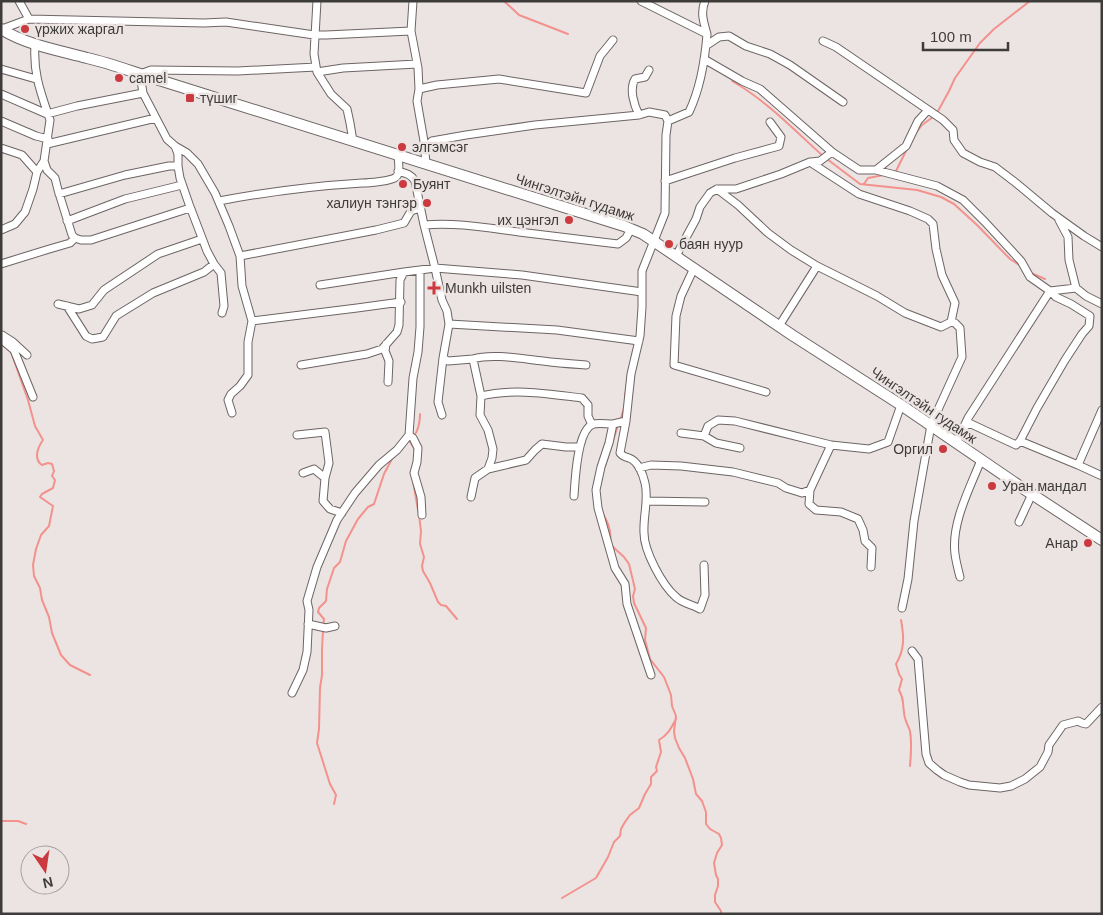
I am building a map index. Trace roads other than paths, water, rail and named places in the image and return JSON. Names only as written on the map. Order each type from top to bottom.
[{"type":"main road","name":"Чингэлтэйн гудамж","points":[[2,29],[35,44],[140,74],[643,234],[1102,540]]},
{"type":"street","points":[[19,1],[30,19]]},
{"type":"street","points":[[316,1],[314,54],[317,70],[332,94],[347,109],[353,141]]},
{"type":"street","points":[[413,1],[411,31],[417,64],[417,101],[426,164]]},
{"type":"street","points":[[641,1],[707,34]]},
{"type":"street","points":[[668,121],[689,112],[694,101],[706,45],[707,34],[702,18],[705,1]]},
{"type":"street","points":[[2,29],[30,19],[226,22],[314,35],[411,31]]},
{"type":"street","points":[[706,45],[719,37],[729,36],[746,46],[770,54],[790,65],[843,102]]},
{"type":"street","points":[[418,89],[437,85],[499,79],[586,93],[600,56],[613,40]]},
{"type":"street","points":[[823,41],[836,47],[943,120],[953,130],[954,140],[963,153],[995,167],[1058,218],[1102,247]]},
{"type":"street","points":[[1,230],[15,224],[25,212],[38,172],[44,161],[50,120],[36,79],[35,44]]},
{"type":"street","points":[[704,59],[760,89],[832,152],[859,170],[876,170],[937,186],[962,200],[985,222],[1020,261],[1030,277],[1056,297],[1090,316],[1089,326],[1065,360],[1016,445],[969,424],[963,428]]},
{"type":"street","points":[[232,413],[228,400],[248,375],[248,342],[252,321],[242,286],[240,256],[219,201],[198,164],[168,139],[143,93],[140,74],[150,70],[317,70],[417,64]]},
{"type":"street","points":[[1,69],[36,79]]},
{"type":"street","points":[[639,115],[635,108],[632,83],[635,78],[644,77],[649,70]]},
{"type":"street","points":[[1,94],[47,114],[143,93]]},
{"type":"street","points":[[876,170],[906,146],[918,121],[928,110]]},
{"type":"street","points":[[425,148],[432,141],[536,125],[639,115],[649,112],[665,115],[668,121],[666,135],[665,213],[642,271],[642,307],[639,341],[631,374],[626,421],[620,453],[622,456],[635,461],[645,483],[644,534],[646,545],[660,577],[677,598],[700,609],[705,595],[704,565]]},
{"type":"street","points":[[1,120],[47,141],[156,118]]},
{"type":"street","points":[[665,180],[779,146],[781,137],[770,122]]},
{"type":"street","points":[[175,146],[178,154],[178,166],[182,185],[190,208],[202,239],[220,273],[224,306],[222,313]]},
{"type":"street","points":[[1,148],[22,155],[38,172]]},
{"type":"street","points":[[676,256],[705,199],[710,193],[717,189],[736,189],[810,162],[820,161],[832,152]]},
{"type":"street","points":[[219,201],[318,186],[372,182],[396,177],[398,155]]},
{"type":"street","points":[[44,161],[47,170],[55,178],[72,235],[81,240],[91,240],[190,208]]},
{"type":"street","points":[[810,162],[858,194],[910,211],[933,224],[942,275],[955,303],[951,322]]},
{"type":"street","points":[[59,194],[125,175],[169,166],[178,166]]},
{"type":"street","points":[[398,171],[408,174],[415,181],[440,292],[447,311],[449,324],[438,402],[442,415]]},
{"type":"street","points":[[67,221],[125,199],[182,185]]},
{"type":"street","points":[[717,189],[738,205],[768,233],[817,266],[905,313],[940,327],[951,322],[960,328],[962,357],[931,425],[914,520],[908,579],[902,608]]},
{"type":"street","points":[[240,256],[398,225],[404,223],[411,211],[420,208]]},
{"type":"street","points":[[1058,218],[1068,237],[1068,260],[1076,288],[1086,296],[1102,304]]},
{"type":"street","points":[[424,225],[484,227],[618,244],[626,238],[631,229]]},
{"type":"street","points":[[1,264],[70,243],[75,238]]},
{"type":"street","points":[[58,304],[79,309],[92,305],[104,290],[158,254],[202,239]]},
{"type":"street","points":[[67,306],[86,336],[92,340],[103,337],[119,314],[153,293],[204,272],[214,264]]},
{"type":"street","points":[[779,326],[817,266]]},
{"type":"street","points":[[320,285],[435,268],[522,275],[642,292]]},
{"type":"street","points":[[694,268],[681,296],[676,316],[674,365],[766,392]]},
{"type":"street","points":[[292,693],[303,670],[307,652],[309,610],[307,600],[317,567],[337,520],[355,493],[379,465],[397,450],[409,434],[413,378],[420,327],[420,270]]},
{"type":"street","points":[[301,365],[367,354],[382,349],[396,332],[399,325],[400,280],[404,272]]},
{"type":"street","points":[[1050,291],[1076,288]]},
{"type":"street","points":[[956,443],[968,418],[1050,291]]},
{"type":"street","points":[[252,321],[401,302]]},
{"type":"street","points":[[449,324],[557,330],[639,341]]},
{"type":"street","points":[[1,335],[13,342],[27,355]]},
{"type":"street","points":[[1,339],[14,350],[33,397]]},
{"type":"street","points":[[386,344],[388,382]]},
{"type":"street","points":[[443,358],[448,361],[473,359],[481,356],[586,365]]},
{"type":"street","points":[[473,359],[481,396],[480,415],[488,430],[493,448],[488,469]]},
{"type":"street","points":[[481,396],[496,393],[537,393],[582,398],[588,405],[588,416],[592,424]]},
{"type":"street","points":[[704,436],[708,426],[718,420],[735,421],[830,444],[869,449],[888,442],[901,405]]},
{"type":"street","points":[[1078,465],[1102,410]]},
{"type":"street","points":[[574,496],[579,446],[586,430],[592,424],[613,424],[626,421]]},
{"type":"street","points":[[613,424],[596,490],[598,508],[616,568],[625,584],[627,604],[651,675]]},
{"type":"street","points":[[297,435],[325,432],[329,463],[322,501],[330,509],[342,513]]},
{"type":"street","points":[[681,432],[704,436],[716,443],[740,448]]},
{"type":"street","points":[[409,434],[418,448],[414,473],[421,497],[422,515]]},
{"type":"street","points":[[1020,441],[1102,476]]},
{"type":"street","points":[[471,497],[475,478],[488,469],[526,460],[542,444],[566,447],[579,446]]},
{"type":"street","points":[[830,444],[810,490],[809,504],[816,510],[841,512],[858,519],[863,530],[865,542],[872,548],[871,567]]},
{"type":"street","points":[[960,577],[955,553],[956,530],[966,495],[982,460]]},
{"type":"street","points":[[639,468],[651,465],[681,466],[733,472],[778,483],[786,488],[802,492],[810,490]]},
{"type":"street","points":[[303,473],[314,468],[325,478]]},
{"type":"street","points":[[1019,522],[1032,494]]},
{"type":"street","points":[[646,501],[705,502]]},
{"type":"street","points":[[308,624],[326,628],[335,626]]},
{"type":"street","points":[[912,651],[918,658],[926,754],[929,763],[944,775],[969,785],[1000,788],[1011,786],[1025,779],[1040,767],[1048,752],[1049,745],[1063,725],[1078,721],[1086,724],[1102,706]]},
{"type":"waterway","points":[[504,1],[519,15],[568,34]]},
{"type":"waterway","points":[[937,113],[955,78],[980,43],[994,29],[1030,1]]},
{"type":"waterway","points":[[732,81],[769,107],[823,156]]},
{"type":"waterway","points":[[915,134],[922,125],[933,117]]},
{"type":"waterway","points":[[893,172],[896,171],[907,149]]},
{"type":"waterway","points":[[827,159],[860,184],[917,190],[941,197],[954,204],[1010,259],[1021,266]]},
{"type":"waterway","points":[[864,184],[868,178],[884,175]]},
{"type":"waterway","points":[[1031,273],[1045,279]]},
{"type":"waterway","points":[[1,344],[11,352],[35,426],[43,440],[38,449],[38,460],[42,465],[52,464],[54,471],[52,476],[55,480],[53,488],[40,497],[53,506],[49,526],[41,535],[36,549],[33,565],[34,576],[40,588],[52,633],[61,655],[70,665],[90,675]]},
{"type":"waterway","points":[[625,396],[627,384]]},
{"type":"waterway","points":[[620,421],[624,408]]},
{"type":"waterway","points":[[414,436],[419,425],[420,414]]},
{"type":"waterway","points":[[605,466],[618,425]]},
{"type":"waterway","points":[[409,440],[415,452]]},
{"type":"waterway","points":[[323,626],[324,619],[318,612],[319,608],[326,601],[327,589],[334,568],[340,562],[346,541],[358,519],[368,507],[374,504],[384,474],[393,457]]},
{"type":"waterway","points":[[413,481],[418,510]]},
{"type":"waterway","points":[[603,514],[609,527],[610,542]]},
{"type":"waterway","points":[[419,515],[420,544],[424,557],[423,571],[438,602],[446,606],[457,619]]},
{"type":"waterway","points":[[612,546],[629,564],[635,589],[634,603],[646,628],[645,640],[650,659],[664,677],[671,695],[672,706],[676,716],[675,738],[693,779],[696,794],[702,801],[706,812],[706,824],[710,829],[719,834],[721,838],[722,845],[714,863],[718,879],[715,902],[721,914]]},
{"type":"waterway","points":[[901,620],[903,642],[896,664],[902,679],[899,690],[903,699],[905,717],[910,731],[910,766]]},
{"type":"waterway","points":[[323,631],[317,743],[330,784],[336,795],[334,804]]},
{"type":"waterway","points":[[562,898],[596,878],[614,842],[620,836],[625,822],[639,808],[651,784],[651,777],[657,771],[656,767],[661,752],[659,740],[667,734],[676,719]]},
{"type":"waterway","points":[[1,821],[18,821],[26,824]]},
{"type":"place","name":"үржих жаргал","points":[[25,29]]},
{"type":"place","name":"camel","points":[[119,78]]},
{"type":"place","name":"түшиг","points":[[190,98]]},
{"type":"place","name":"элгэмсэг","points":[[402,147]]},
{"type":"place","name":"Буянт","points":[[403,184]]},
{"type":"place","name":"халиун тэнгэр","points":[[427,203]]},
{"type":"place","name":"их цэнгэл","points":[[569,220]]},
{"type":"place","name":"баян нуур","points":[[669,244]]},
{"type":"place","name":"Munkh uilsten","points":[[434,288]]},
{"type":"place","name":"Оргил","points":[[943,449]]},
{"type":"place","name":"Уран мандал","points":[[992,486]]},
{"type":"place","name":"Анар","points":[[1088,543]]}]
